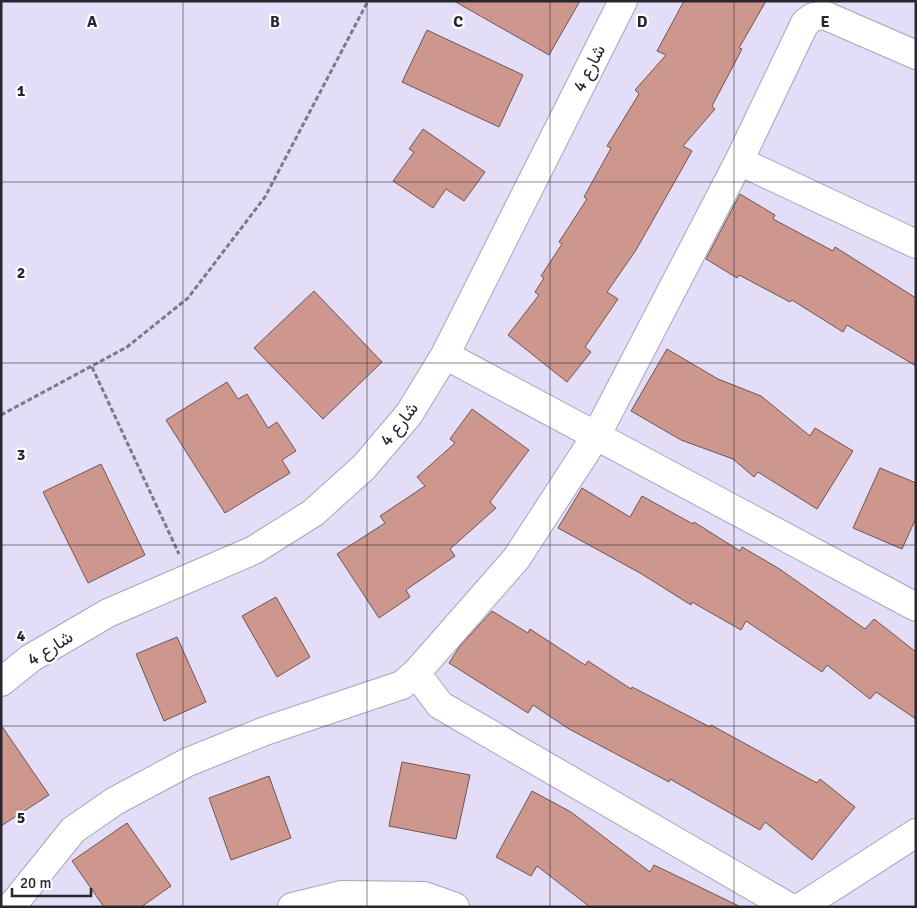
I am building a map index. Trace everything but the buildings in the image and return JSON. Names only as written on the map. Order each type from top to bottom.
[{"type":"street","name":"شارع 4","points":[[1,682],[31,658],[108,613],[254,550],[312,513],[364,467],[409,414],[445,355],[623,1]]},
{"type":"street","points":[[11,907],[73,830],[115,801],[188,762],[265,731],[402,686],[416,673],[516,559],[596,436],[739,161],[805,23],[814,17],[824,15],[916,55]]},
{"type":"street","points":[[739,161],[916,244]]},
{"type":"street","points":[[445,355],[916,607]]},
{"type":"street","points":[[416,673],[440,706],[789,907]]},
{"type":"street","points":[[801,907],[916,833]]},
{"type":"street","points":[[292,907],[341,895],[424,896],[455,907]]},
{"type":"path","points":[[1,414],[127,347],[188,298],[265,197],[368,1]]},
{"type":"path","points":[[92,367],[191,578]]}]
